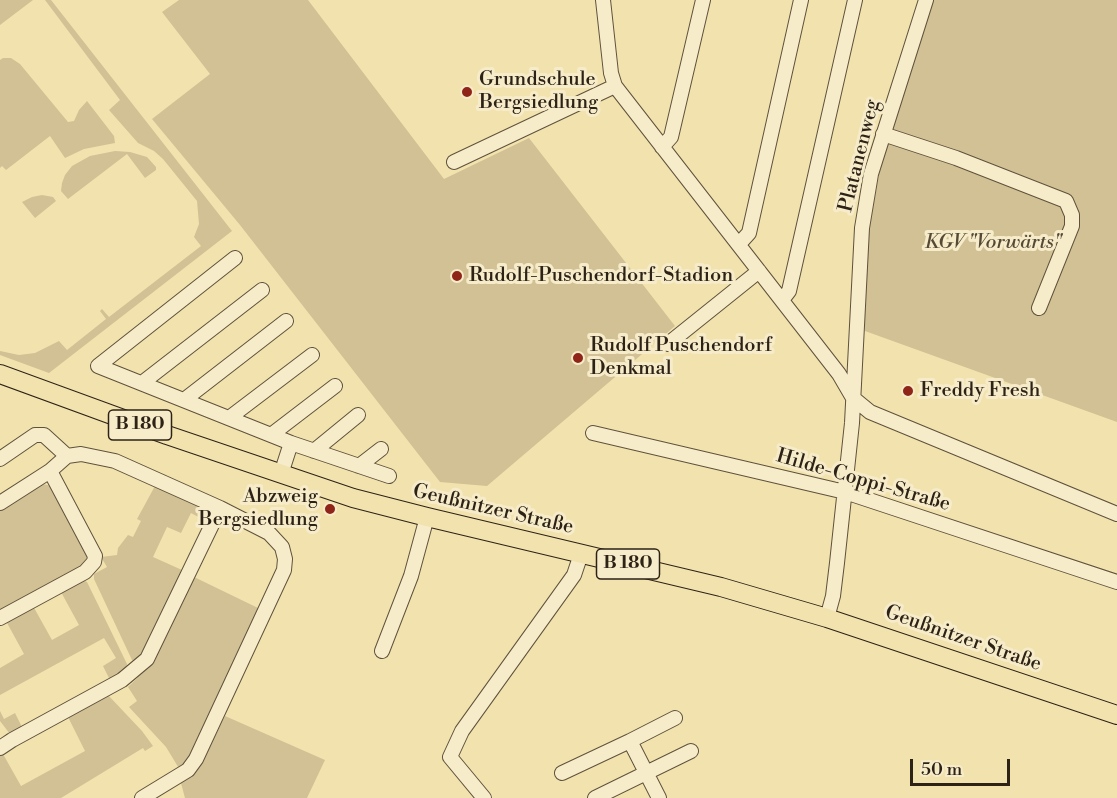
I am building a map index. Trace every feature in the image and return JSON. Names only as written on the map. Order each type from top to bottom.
[{"type":"main road","name":"Geußnitzer Straße","points":[[0,374],[353,498],[427,518],[721,587],[826,618],[1117,715]]},
{"type":"street","points":[[603,0],[611,73],[615,86],[839,374],[853,398],[870,412],[1117,514]]},
{"type":"street","points":[[663,147],[671,136],[703,0]]},
{"type":"street","points":[[739,244],[749,232],[801,0]]},
{"type":"street","name":"Platanenweg","points":[[782,300],[789,291],[855,0]]},
{"type":"street","name":"Platanenweg","points":[[826,618],[832,596],[845,492],[857,349],[862,228],[871,174],[926,0]]},
{"type":"street","points":[[454,162],[615,86]]},
{"type":"street","points":[[883,134],[956,158],[1066,201],[1072,215],[1072,226],[1039,308]]},
{"type":"street","points":[[235,258],[98,366],[291,443],[389,476]]},
{"type":"street","points":[[668,344],[759,271]]},
{"type":"street","points":[[142,383],[262,290]]},
{"type":"street","points":[[184,400],[286,321]]},
{"type":"street","points":[[230,418],[312,355]]},
{"type":"street","points":[[271,435],[335,386]]},
{"type":"street","points":[[314,451],[358,416]]},
{"type":"street","name":"Hilde-Coppi-Straße","points":[[593,433],[845,492],[1117,582]]},
{"type":"street","points":[[0,459],[35,435],[44,435],[67,456]]},
{"type":"street","points":[[281,474],[291,443]]},
{"type":"street","points":[[359,466],[381,449]]},
{"type":"street","points":[[0,503],[50,471],[67,456],[81,454],[115,461],[220,508],[269,533],[282,547],[285,559],[284,570],[196,759],[188,770],[142,798]]},
{"type":"street","points":[[0,618],[47,596],[86,572],[94,562],[95,556],[50,471]]},
{"type":"street","points":[[0,748],[122,680],[147,659],[220,508]]},
{"type":"street","points":[[382,651],[411,576],[427,518]]},
{"type":"street","points":[[484,798],[450,757],[462,731],[574,574],[581,554]]},
{"type":"street","points":[[562,773],[675,718]]},
{"type":"street","points":[[630,741],[659,798]]},
{"type":"street","points":[[595,798],[691,751]]},
{"type":"green space","points":[[0,0],[33,0],[0,25]]},
{"type":"green space","points":[[45,0],[51,0],[232,231],[49,373],[0,355],[0,351],[19,355],[35,353],[59,341],[67,350],[106,319],[100,311],[102,309],[109,317],[201,246],[194,237],[199,224],[197,201],[163,159],[154,151],[138,143],[109,110],[120,100]]},
{"type":"green space","name":"Rudolf-Puschendorf-Stadion","points":[[179,0],[308,0],[444,179],[529,138],[675,326],[487,486],[440,482],[240,225],[152,119],[210,74],[162,12]]},
{"type":"green space","name":"KGV \"Vorwärts\"","points":[[933,0],[1117,0],[1117,422],[865,331],[869,231],[880,168]]},
{"type":"green space","points":[[11,58],[20,64],[68,122],[74,121],[79,110],[87,101],[114,136],[115,143],[84,149],[65,158],[50,136],[6,170],[2,166],[0,168],[0,60]]},
{"type":"green space","points":[[115,151],[147,157],[156,170],[145,178],[127,154],[68,199],[61,191],[65,175],[72,166],[90,156]]},
{"type":"green space","points":[[42,195],[53,197],[56,201],[35,218],[22,202]]},
{"type":"green space","points":[[41,484],[54,489],[88,554],[88,560],[84,565],[0,611],[0,511]]},
{"type":"green space","points":[[155,486],[203,508],[205,516],[204,520],[191,513],[181,533],[167,527],[153,557],[182,570],[144,653],[136,664],[132,660],[94,579],[94,574],[107,567],[101,557],[117,555],[118,548],[128,535],[133,537],[141,521],[137,519]]},
{"type":"green space","points":[[192,576],[258,608],[199,740],[180,770],[166,747],[129,707],[137,701],[128,687],[152,664]]},
{"type":"green space","points":[[83,580],[87,582],[127,664],[126,671],[110,680],[103,666],[116,658],[104,638],[0,695],[0,668],[24,654],[6,621],[33,606],[52,640],[79,625],[61,592]]},
{"type":"green space","points":[[108,695],[153,746],[145,751],[143,748],[61,798],[0,798],[0,756],[3,754],[21,786],[85,751],[68,717]]},
{"type":"green space","points":[[0,711],[4,719],[15,713],[22,727],[10,734],[0,721]]},
{"type":"green space","points":[[225,716],[325,760],[307,798],[185,798],[181,783],[205,757]]},
{"type":"place","name":"Grundschule Bergsiedlung","points":[[467,92]]},
{"type":"place","name":"Rudolf-Puschendorf-Stadion","points":[[457,276]]},
{"type":"place","name":"Rudolf Puschendorf Denkmal","points":[[578,358]]},
{"type":"place","name":"Freddy Fresh","points":[[908,391]]},
{"type":"place","name":"Abzweig Bergsiedlung","points":[[330,509]]}]
